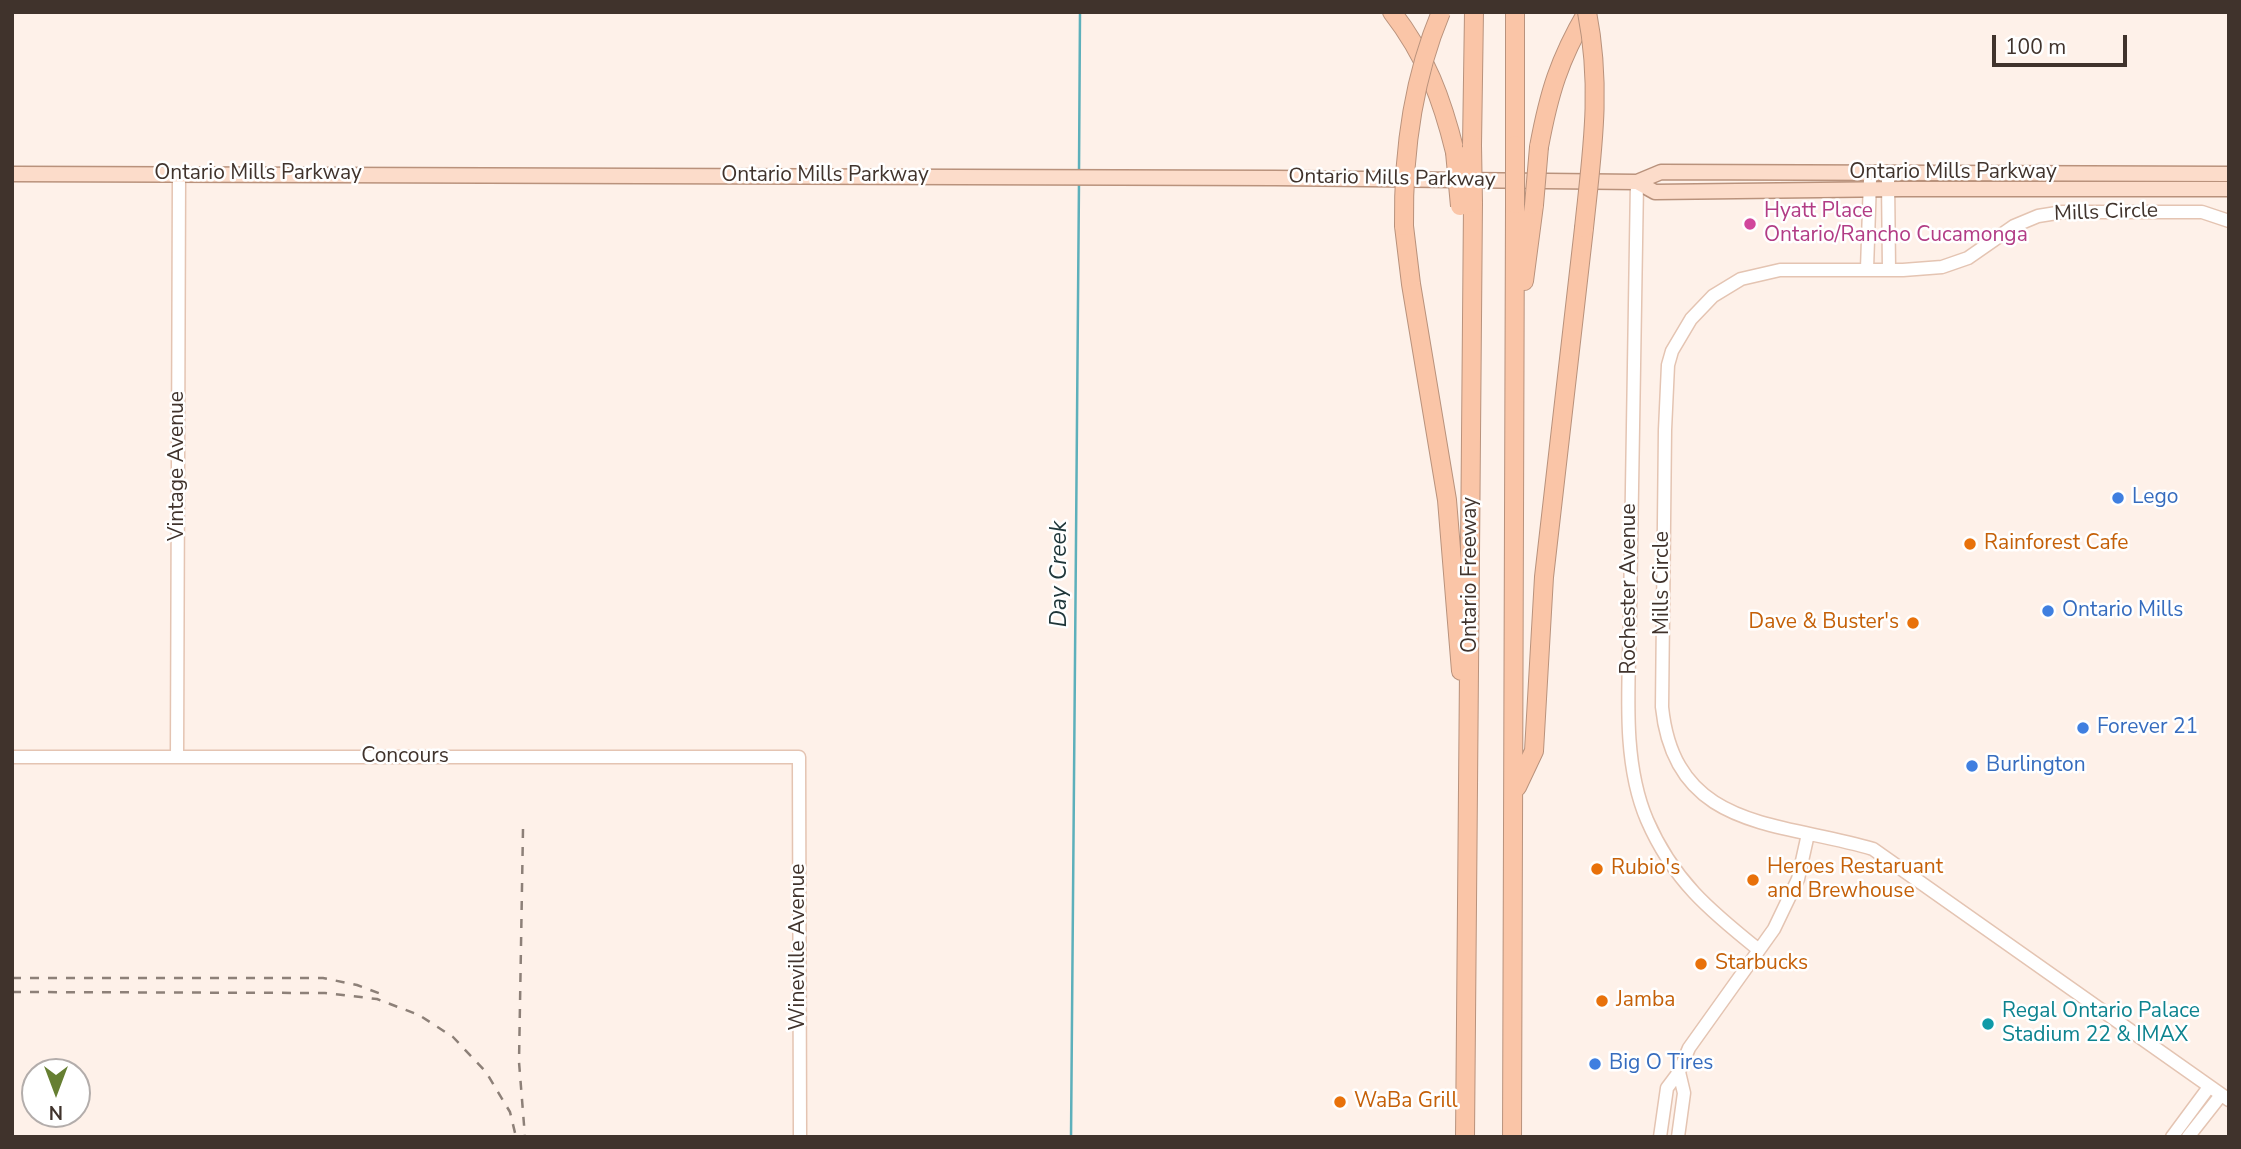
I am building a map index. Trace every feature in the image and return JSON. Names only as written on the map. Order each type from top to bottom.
[{"type":"highway","points":[[1392,12],[1432,75],[1443,103],[1466,204]]},
{"type":"highway","points":[[1441,12],[1421,67],[1412,106],[1406,144],[1404,226],[1447,500],[1456,625],[1470,755]]},
{"type":"highway","name":"Ontario Freeway","points":[[1465,1137],[1473,290],[1466,204],[1472,145],[1474,12]]},
{"type":"highway","name":"Ontario Freeway","points":[[1512,1137],[1515,12]]},
{"type":"highway","points":[[1516,351],[1539,147],[1548,99],[1567,47],[1587,12]]},
{"type":"highway","points":[[1514,794],[1534,751],[1544,577],[1595,120],[1597,82],[1587,12]]},
{"type":"main road","name":"Ontario Mills Parkway","points":[[12,174],[1097,177],[1637,182],[1661,172],[2229,174]]},
{"type":"main road","name":"Ontario Mills Parkway","points":[[1637,182],[1655,192],[2229,189]]},
{"type":"street","points":[[1867,269],[1870,173]]},
{"type":"street","points":[[1888,173],[1889,270]]},
{"type":"street","name":"Vintage Avenue","points":[[177,757],[178,174]]},
{"type":"street","name":"Rochester Avenue","points":[[1637,182],[1631,452],[1630,726],[1633,774],[1646,818],[1667,859],[1713,914],[1759,950]]},
{"type":"street","name":"Mills Circle","points":[[2225,1098],[1872,849],[1745,819],[1721,807],[1693,784],[1678,763],[1669,741],[1662,708],[1668,365],[1672,351],[1690,319],[1713,296],[1741,279],[1780,270],[1934,269],[1963,261],[2014,226],[2038,216],[2063,212],[2202,212],[2229,220]]},
{"type":"street","name":"Concours","points":[[12,757],[799,757]]},
{"type":"street","name":"Wineville Avenue","points":[[799,757],[800,1137]]},
{"type":"street","points":[[1660,1137],[1667,1088],[1679,1072],[1689,1048],[1774,929],[1790,899],[1804,860],[1808,834]]},
{"type":"street","points":[[1678,1137],[1685,1093],[1679,1072]]},
{"type":"street","points":[[2172,1137],[2209,1087]]},
{"type":"street","points":[[2188,1137],[2225,1098]]},
{"type":"waterway","name":"Day Creek","points":[[1079,171],[1080,12]]},
{"type":"waterway","name":"Day Creek","points":[[1071,1137],[1079,181]]},
{"type":"railway","points":[[523,829],[519,1062],[525,1137]]},
{"type":"railway","points":[[12,978],[323,978],[357,985],[381,994]]},
{"type":"railway","points":[[12,992],[325,993],[377,999],[419,1015],[453,1037],[486,1072],[510,1112],[516,1137]]},
{"type":"place","name":"Hyatt Place Ontario/Rancho Cucamonga","points":[[1750,224]]},
{"type":"place","name":"Lego","points":[[2118,498]]},
{"type":"place","name":"Rainforest Cafe","points":[[1970,544]]},
{"type":"place","name":"Ontario Mills","points":[[2048,611]]},
{"type":"place","name":"Dave & Buster's","points":[[1913,623]]},
{"type":"place","name":"Forever 21","points":[[2083,728]]},
{"type":"place","name":"Burlington","points":[[1972,766]]},
{"type":"place","name":"Rubio's","points":[[1597,869]]},
{"type":"place","name":"Heroes Restaruant and Brewhouse","points":[[1753,880]]},
{"type":"place","name":"Starbucks","points":[[1701,964]]},
{"type":"place","name":"Jamba","points":[[1602,1001]]},
{"type":"place","name":"Regal Ontario Palace Stadium 22 & IMAX","points":[[1988,1024]]},
{"type":"place","name":"Big O Tires","points":[[1595,1064]]},
{"type":"place","name":"WaBa Grill","points":[[1340,1102]]}]
